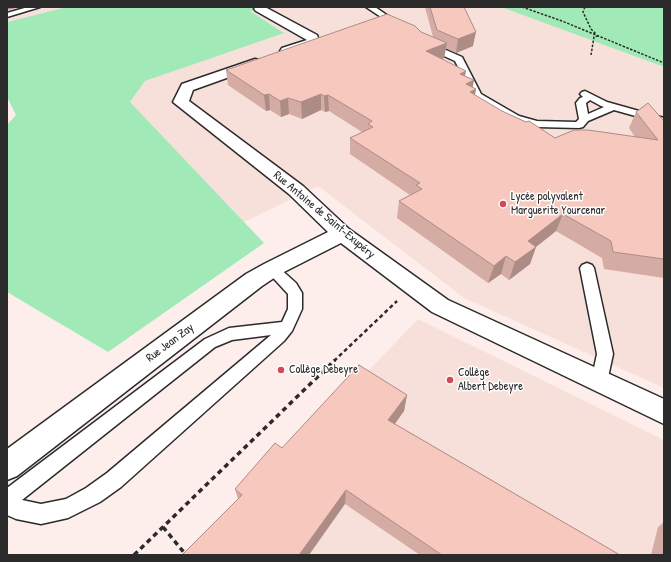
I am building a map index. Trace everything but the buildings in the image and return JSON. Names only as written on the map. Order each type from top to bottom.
[{"type":"street","name":"Rue Antoine de Saint-Exupéry","points":[[260,9],[311,35],[313,41],[316,42],[187,87],[181,102],[296,190],[342,234],[440,306],[664,412]]},
{"type":"street","name":"Rue Jean Zay","points":[[7,466],[254,280],[272,269],[342,234]]},
{"type":"lane","points":[[7,15],[36,7]]},
{"type":"lane","points":[[369,27],[393,21],[370,7]]},
{"type":"lane","points":[[420,39],[423,43],[459,59],[477,96],[515,118],[537,124],[579,125],[584,119],[613,107]]},
{"type":"lane","points":[[584,119],[581,103],[587,96],[613,107],[664,121]]},
{"type":"lane","points":[[587,268],[605,354],[599,382]]},
{"type":"lane","points":[[7,504],[16,509],[41,514],[68,508],[94,495],[114,480],[279,337],[295,309],[295,293],[291,287],[272,269]]},
{"type":"lane","points":[[7,500],[210,343],[229,334],[286,327]]},
{"type":"path","points":[[522,7],[599,36],[664,64]]},
{"type":"path","points":[[586,7],[583,12],[591,29],[599,36]]},
{"type":"path","points":[[591,55],[594,37],[599,36]]},
{"type":"path","points":[[134,555],[412,286]]},
{"type":"path","points":[[163,527],[186,555]]},
{"type":"shaded area","points":[[7,7],[67,7],[7,22]]},
{"type":"shaded area","name":"Lycée polyvalent Marguerite Yourcenar","points":[[264,7],[501,7],[664,67],[664,388],[464,298],[318,186],[244,222],[130,103],[145,81],[283,32],[250,11]]},
{"type":"shaded area","name":"Collège Albert Debeyre","points":[[418,319],[664,440],[664,555],[192,555]]},
{"type":"green space","points":[[67,7],[264,7],[250,11],[284,33],[145,81],[130,102],[264,243],[108,352],[7,292],[7,125],[16,115],[7,97],[7,22]]},
{"type":"green space","points":[[501,7],[664,7],[664,67]]},
{"type":"place","name":"Lycée polyvalent Marguerite Yourcenar","points":[[503,204]]},
{"type":"place","name":"Collège Debeyre","points":[[281,370]]},
{"type":"place","name":"Collège Albert Debeyre","points":[[450,380]]}]
